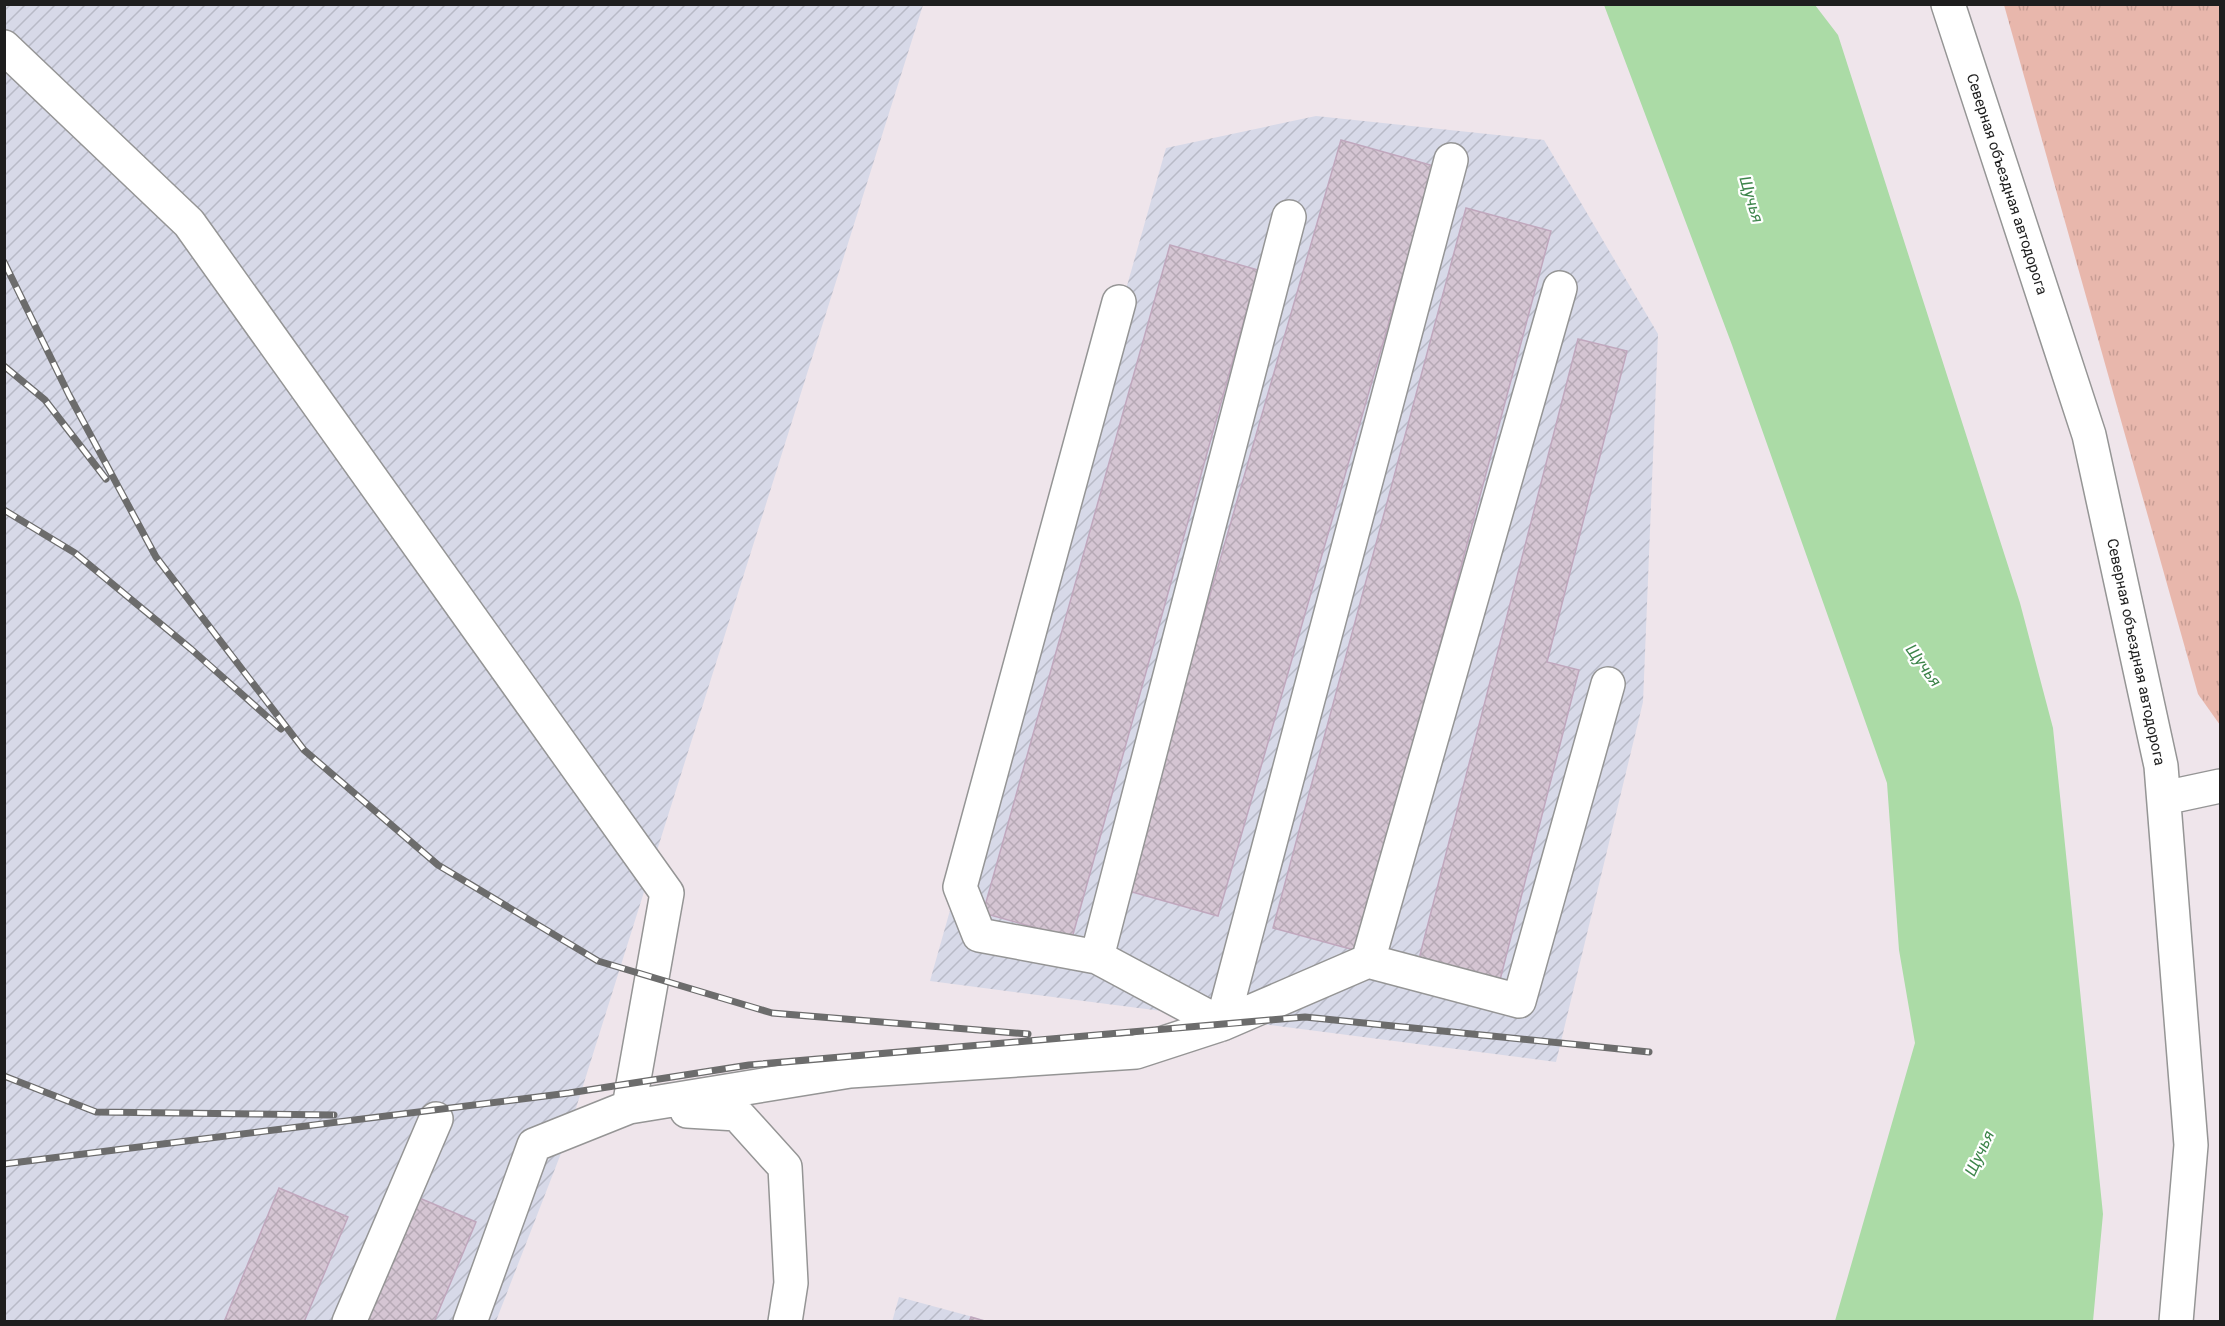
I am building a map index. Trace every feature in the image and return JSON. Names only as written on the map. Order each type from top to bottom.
[{"type":"street","name":"Северная объездная автодорога","points":[[1948,4],[2089,435],[2161,766],[2191,1145],[2176,1322]]},
{"type":"street","points":[[4,47],[189,223],[667,893],[629,1107]]},
{"type":"street","points":[[1222,1024],[1451,160]]},
{"type":"street","points":[[1097,957],[1289,217]]},
{"type":"street","points":[[1368,961],[1560,288]]},
{"type":"street","points":[[1119,302],[960,887],[979,935],[1097,957],[1222,1024]]},
{"type":"street","points":[[470,1322],[534,1145],[629,1107],[850,1071],[1136,1052],[1222,1024],[1368,961],[1520,1001],[1608,684]]},
{"type":"street","points":[[2164,798],[2220,786]]},
{"type":"street","points":[[629,1107],[737,1114],[785,1167],[791,1283],[785,1322]]},
{"type":"street","points":[[349,1322],[436,1119]]},
{"type":"shaded area","points":[[5,5],[923,5],[565,1143],[496,1321],[5,1322]]},
{"type":"shaded area","points":[[1316,116],[1544,140],[1658,334],[1643,702],[1556,1062],[930,981],[1166,148]]},
{"type":"shaded area","points":[[899,1297],[988,1321],[892,1322]]},
{"type":"green space","points":[[2004,5],[2220,5],[2220,725],[2198,694]]},
{"type":"water","name":"Щучья","points":[[1604,5],[1815,5],[1838,35],[2020,603],[2053,728],[2103,1214],[2093,1321],[1835,1321],[1915,1043],[1899,950],[1887,783],[1732,345]]},
{"type":"building","points":[[1341,140],[1434,166],[1218,916],[1125,890]]},
{"type":"building","points":[[1466,208],[1551,231],[1358,951],[1273,928]]},
{"type":"building","points":[[1170,245],[1258,270],[1072,938],[983,913]]},
{"type":"building","points":[[1578,339],[1627,351],[1547,662],[1579,670],[1500,980],[1419,959]]},
{"type":"building","points":[[279,1188],[348,1217],[304,1322],[224,1322]]},
{"type":"building","points":[[417,1197],[476,1222],[434,1322],[364,1322]]},
{"type":"building","points":[[971,1317],[988,1322],[969,1322]]},
{"type":"railway","points":[[4,262],[69,395],[156,557],[304,750],[438,865],[598,961],[772,1013],[1028,1034]]},
{"type":"railway","points":[[4,366],[45,400],[106,479]]},
{"type":"railway","points":[[4,510],[75,553],[191,649],[281,729]]},
{"type":"railway","points":[[4,1164],[569,1093],[749,1065],[1305,1017],[1649,1052]]},
{"type":"railway","points":[[4,1076],[96,1112],[334,1115]]}]
